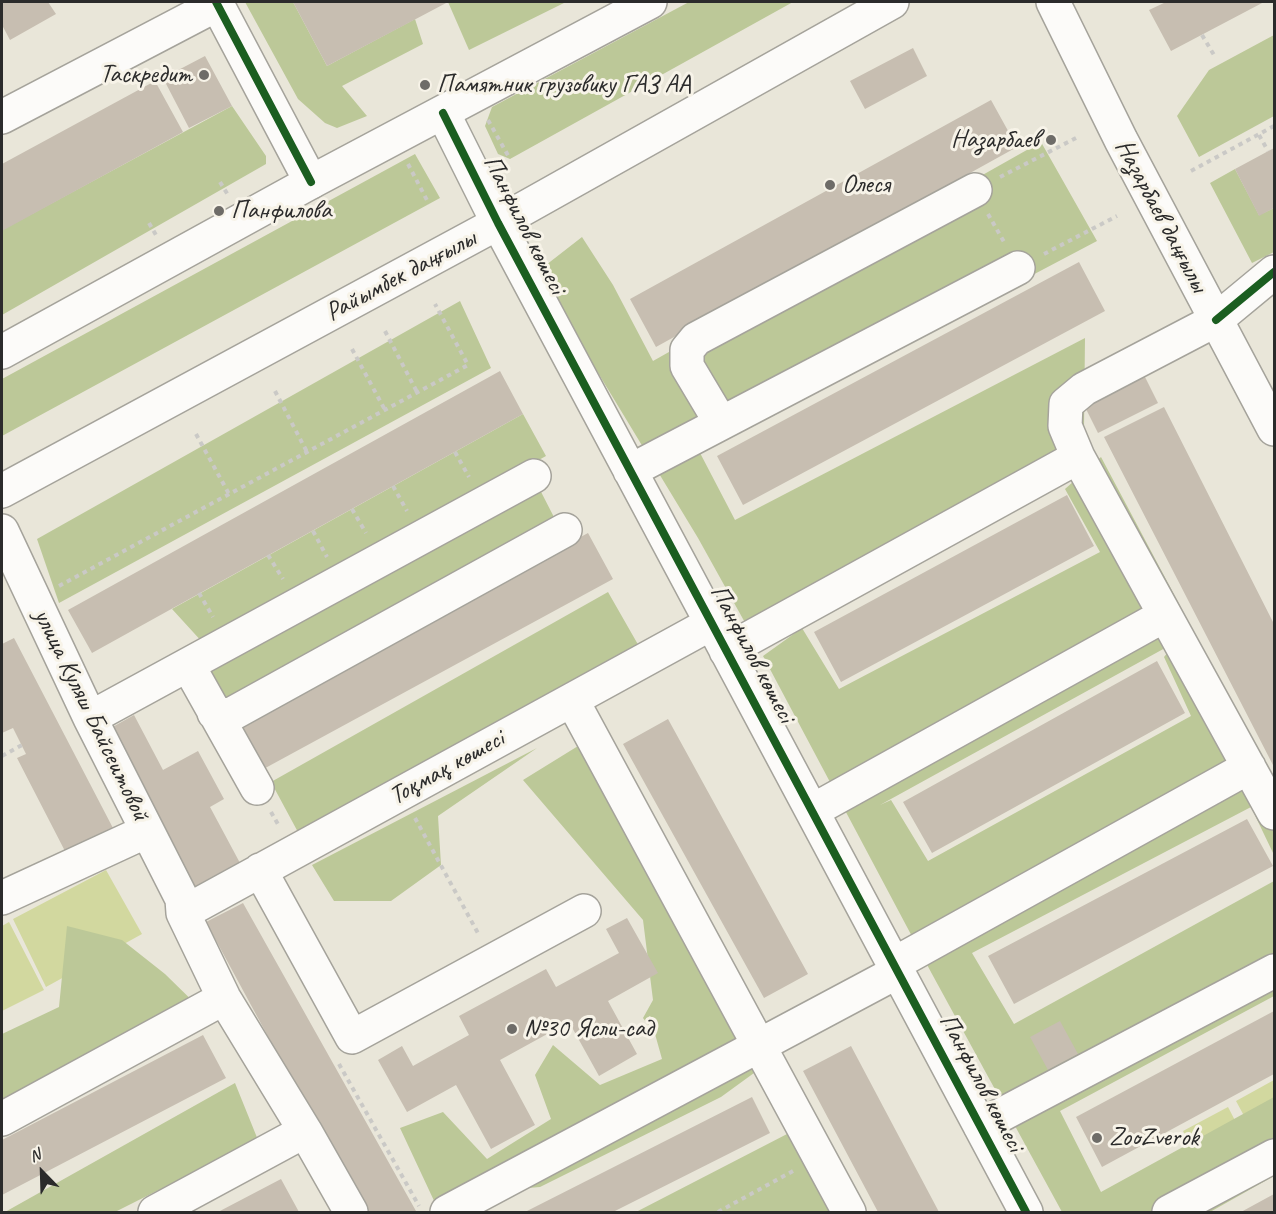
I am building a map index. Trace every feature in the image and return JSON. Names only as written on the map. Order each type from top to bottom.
[{"type":"main road","points":[[2,352],[311,182],[443,114],[650,2]]},
{"type":"main road","name":"Райымбек даңғылы","points":[[2,491],[498,223],[892,2]]},
{"type":"main road","name":"Назарбаев даңғылы","points":[[1053,2],[1121,140],[1275,429]]},
{"type":"main road","points":[[2,117],[217,3],[311,182]]},
{"type":"main road","name":"Панфилов көшесі","points":[[443,114],[498,223],[1026,1212]]},
{"type":"main road","points":[[721,423],[687,366],[687,350],[696,339],[975,190]]},
{"type":"main road","points":[[630,471],[1018,268]]},
{"type":"main road","points":[[1275,272],[1216,320],[1084,388],[1066,404],[1065,426],[1078,457],[1275,813]]},
{"type":"main road","name":"Тоқмақ көшесі","points":[[182,906],[294,853],[572,700],[719,637],[1078,457]]},
{"type":"main road","points":[[90,718],[534,476]]},
{"type":"main road","points":[[214,713],[230,715],[565,530]]},
{"type":"main road","name":"улица Куляш Байсеитовой","points":[[2,531],[90,718],[147,831],[224,998],[351,1212]]},
{"type":"main road","points":[[812,811],[1165,615]]},
{"type":"main road","points":[[188,665],[257,788]]},
{"type":"main road","points":[[572,700],[849,1212]]},
{"type":"main road","points":[[447,1212],[759,1046],[1250,767]]},
{"type":"main road","points":[[2,898],[147,831]]},
{"type":"main road","points":[[260,870],[352,1037],[584,911]]},
{"type":"main road","points":[[980,1126],[1275,971]]},
{"type":"main road","points":[[2,1119],[224,998]]},
{"type":"main road","points":[[155,1212],[305,1131]]},
{"type":"main road","points":[[1169,1212],[1275,1156]]},
{"type":"path","points":[[1203,35],[1214,55]]},
{"type":"path","points":[[488,118],[510,159]]},
{"type":"path","points":[[1191,171],[1275,126]]},
{"type":"path","points":[[1259,135],[1268,151]]},
{"type":"path","points":[[1076,138],[975,190],[1018,268],[1118,216]]},
{"type":"path","points":[[406,159],[429,204]]},
{"type":"path","points":[[220,182],[230,199]]},
{"type":"path","points":[[149,223],[158,239]]},
{"type":"path","points":[[34,600],[468,365],[435,304]]},
{"type":"path","points":[[385,331],[417,392]]},
{"type":"path","points":[[352,349],[385,410]]},
{"type":"path","points":[[275,391],[307,452]]},
{"type":"path","points":[[196,434],[229,494]]},
{"type":"path","points":[[2,756],[22,745]]},
{"type":"path","points":[[257,788],[294,853]]},
{"type":"path","points":[[401,794],[493,961]]},
{"type":"path","points":[[718,1212],[819,1156]]},
{"type":"green space","points":[[245,2],[293,2],[327,66],[415,19],[423,44],[342,86],[367,116],[337,128],[325,123],[298,99]]},
{"type":"green space","points":[[448,2],[566,2],[469,50]]},
{"type":"green space","points":[[689,2],[793,2],[510,159],[498,154],[485,126],[492,107]]},
{"type":"green space","points":[[1274,35],[1274,116],[1199,157],[1177,116],[1209,70]]},
{"type":"green space","points":[[232,106],[266,156],[266,164],[2,315],[2,230]]},
{"type":"green space","points":[[1041,142],[1097,241],[699,451],[735,520],[1085,338],[1084,428],[1076,475],[758,646],[698,538],[537,272],[582,237],[613,285],[653,361]]},
{"type":"green space","points":[[415,154],[440,198],[2,436],[2,379]]},
{"type":"green space","points":[[1235,169],[1259,215],[1274,208],[1274,252],[1252,263],[1210,183]]},
{"type":"green space","points":[[460,301],[491,368],[59,603],[37,539]]},
{"type":"green space","points":[[523,414],[546,456],[204,644],[172,609]]},
{"type":"green space","points":[[1101,457],[1194,632],[1274,795],[1274,855],[1251,807],[972,953],[1014,1024],[1274,881],[1274,996],[1060,1111],[1101,1192],[1274,1097],[1274,1176],[1210,1212],[1062,1212],[763,656],[802,628],[839,689],[1100,552],[1065,489]],"holes":[[[1176,642],[1164,657],[1191,716],[928,861],[891,800],[880,805]]]},
{"type":"green space","points":[[538,486],[557,523],[222,703],[204,670]]},
{"type":"green space","points":[[608,592],[640,648],[299,834],[271,782]]},
{"type":"green space","points":[[604,730],[760,1013],[754,1073],[721,1097],[540,1187],[457,1194],[436,1205],[400,1128],[443,1112],[487,1159],[551,1119],[535,1075],[553,1045],[600,1085],[662,1059],[655,1034],[643,1018],[653,1000],[643,920],[523,780]]},
{"type":"green space","points":[[537,748],[438,816],[441,865],[391,901],[334,901],[312,865]]},
{"type":"green space","points":[[106,870],[142,934],[46,987],[13,919]]},
{"type":"green space","points":[[9,922],[44,990],[2,1011],[2,926]]},
{"type":"green space","points":[[67,926],[122,940],[165,974],[210,1018],[2,1130],[2,1034],[59,1007]]},
{"type":"green space","points":[[1274,1080],[1274,1142],[1262,1149],[1236,1101]]},
{"type":"green space","points":[[235,1083],[258,1140],[115,1212],[5,1212]]},
{"type":"green space","points":[[1228,1107],[1253,1155],[1209,1179],[1183,1131]]},
{"type":"green space","points":[[789,1133],[864,1212],[636,1212]]},
{"type":"building","points":[[2,2],[48,2],[56,14],[10,40],[2,25]]},
{"type":"building","points":[[293,2],[448,2],[327,66]]},
{"type":"building","points":[[1166,2],[1264,2],[1171,51],[1149,10]]},
{"type":"building","points":[[913,48],[927,76],[865,109],[850,81]]},
{"type":"building","points":[[205,56],[232,106],[189,128],[163,78]]},
{"type":"building","points":[[155,81],[183,132],[2,231],[2,164]]},
{"type":"building","points":[[991,100],[1017,147],[656,347],[630,299]]},
{"type":"building","points":[[1274,148],[1274,208],[1259,216],[1235,169]]},
{"type":"building","points":[[1079,262],[1105,311],[743,505],[717,456]]},
{"type":"building","points":[[500,371],[523,414],[92,653],[68,610]]},
{"type":"building","points":[[1142,371],[1158,403],[1098,433],[1082,401]]},
{"type":"building","points":[[1164,407],[1274,624],[1274,767],[1104,437]]},
{"type":"building","points":[[1067,495],[1094,546],[841,682],[814,632]]},
{"type":"building","points":[[588,533],[613,579],[258,772],[233,726]]},
{"type":"building","points":[[14,638],[114,830],[67,855],[17,758],[26,754],[13,728],[2,733],[2,644]]},
{"type":"building","points":[[1157,661],[1185,713],[932,853],[903,802]]},
{"type":"building","points":[[134,715],[163,770],[198,751],[224,799],[210,807],[240,863],[187,891],[102,733]]},
{"type":"building","points":[[668,719],[808,974],[764,998],[623,744]]},
{"type":"building","points":[[1247,819],[1273,866],[1014,1004],[988,956]]},
{"type":"building","points":[[243,903],[416,1211],[363,1212],[206,922]]},
{"type":"building","name":"№30 Ясли-сад","points":[[627,918],[658,973],[608,1001],[637,1054],[599,1076],[569,1022],[500,1060],[535,1125],[491,1149],[456,1085],[407,1112],[378,1060],[402,1046],[413,1066],[469,1035],[459,1016],[546,969],[556,987],[619,953],[606,929]]},
{"type":"building","points":[[1274,1011],[1274,1074],[1102,1167],[1076,1117]]},
{"type":"building","points":[[1060,1021],[1078,1054],[1048,1070],[1030,1037]]},
{"type":"building","points":[[203,1035],[226,1078],[2,1195],[2,1140]]},
{"type":"building","points":[[851,1046],[939,1212],[878,1212],[803,1071]]},
{"type":"building","points":[[752,1097],[770,1133],[613,1212],[525,1212]]},
{"type":"building","points":[[281,1179],[299,1212],[218,1212]]},
{"type":"building","points":[[1274,1194],[1274,1212],[1241,1212]]},
{"type":"cycle path","points":[[216,2],[311,182]]},
{"type":"cycle path","points":[[443,113],[498,223],[1026,1212]]},
{"type":"cycle path","points":[[1216,320],[1274,272]]},
{"type":"place","name":"Таскредит","points":[[204,75]]},
{"type":"place","name":"Памятник грузовику ГАЗ АА","points":[[425,85]]},
{"type":"place","name":"Назарбаев","points":[[1051,140]]},
{"type":"place","name":"Олеся","points":[[830,185]]},
{"type":"place","name":"Панфилова","points":[[219,211]]},
{"type":"place","name":"№30 Ясли-сад","points":[[512,1029]]},
{"type":"place","name":"ZooZverok","points":[[1097,1138]]}]
